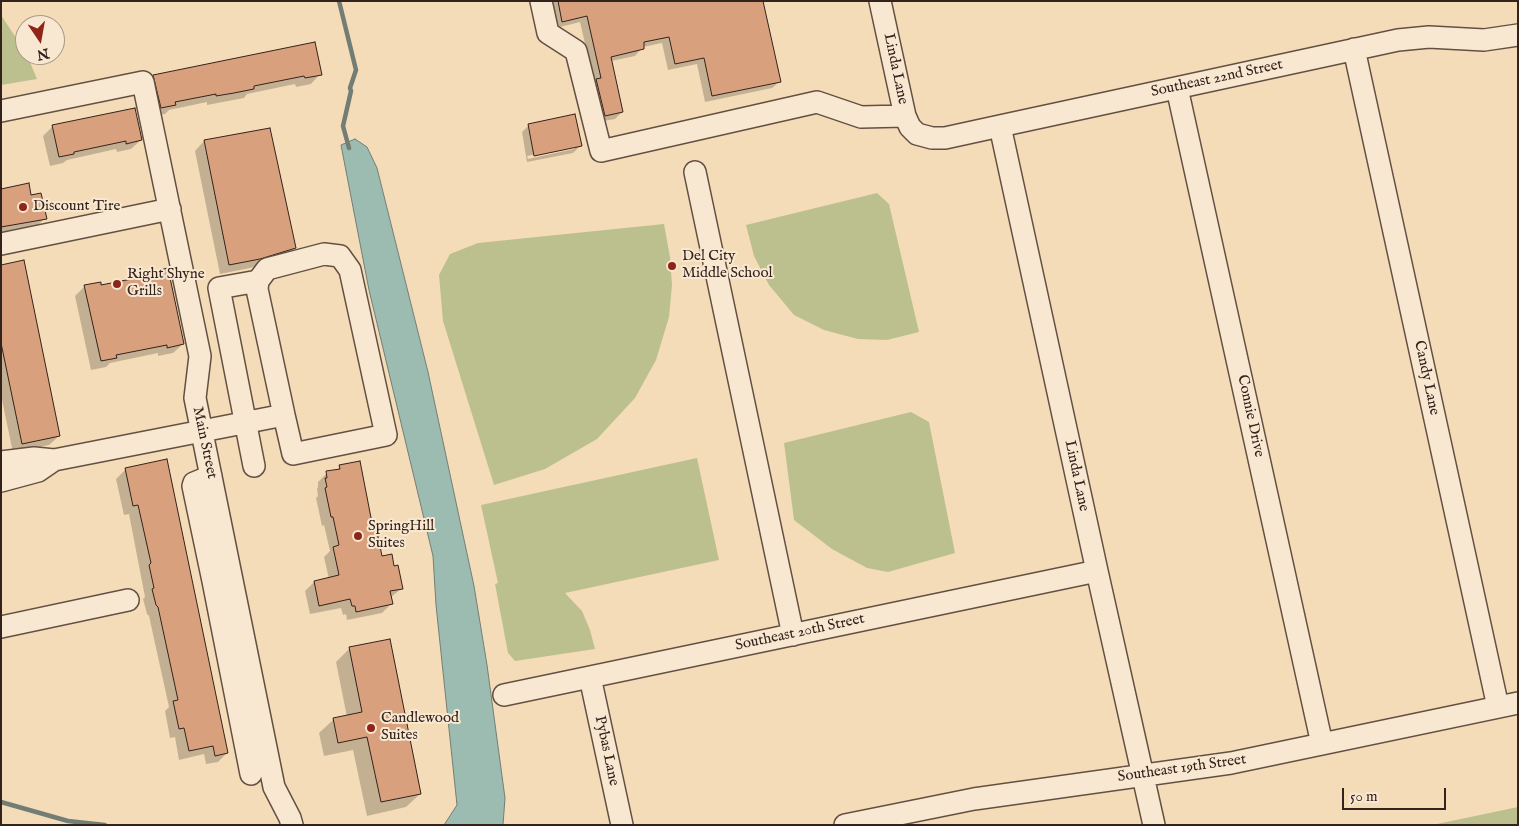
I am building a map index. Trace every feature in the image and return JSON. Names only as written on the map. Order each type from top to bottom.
[{"type":"street","points":[[541,1],[548,33],[576,52],[600,151],[817,102],[861,117],[905,116]]},
{"type":"street","name":"Linda Lane","points":[[880,1],[905,116],[910,127],[917,134]]},
{"type":"street","name":"Southeast 22nd Street","points":[[917,134],[932,138],[945,138],[1398,40],[1429,37],[1484,40],[1518,35]]},
{"type":"street","name":"Candy Lane","points":[[1354,50],[1508,705]]},
{"type":"street","name":"Main Street","points":[[1,111],[143,82],[200,356],[195,398],[211,476],[222,580],[274,787],[292,825]]},
{"type":"street","name":"Connie Drive","points":[[1177,88],[1322,744]]},
{"type":"street","name":"Linda Lane","points":[[1000,126],[1154,825]]},
{"type":"street","points":[[695,172],[793,635]]},
{"type":"street","points":[[1,244],[170,209]]},
{"type":"street","points":[[324,254],[340,256],[350,270],[386,435],[293,454],[284,415],[257,289],[258,281],[267,269],[324,254]]},
{"type":"street","points":[[254,466],[219,288],[258,281]]},
{"type":"street","points":[[1,462],[34,458],[54,460],[284,415]]},
{"type":"street","points":[[1,481],[38,471],[54,460]]},
{"type":"street","name":"Southeast 20th Street","points":[[504,695],[1097,571]]},
{"type":"street","points":[[222,580],[251,774]]},
{"type":"street","points":[[1,627],[128,600]]},
{"type":"street","name":"Pybas Lane","points":[[590,677],[622,825]]},
{"type":"street","name":"Southeast 19th Street","points":[[845,825],[974,799],[1231,763],[1508,705]]},
{"type":"green space","points":[[1,15],[15,36],[15,65],[31,65],[37,79],[1,85]]},
{"type":"green space","points":[[877,193],[889,204],[919,332],[887,340],[858,339],[824,330],[794,315],[769,285],[754,256],[746,225]]},
{"type":"green space","points":[[664,224],[670,257],[672,285],[669,317],[656,360],[635,398],[597,439],[545,469],[494,485],[443,321],[439,275],[450,254],[478,243]]},
{"type":"green space","points":[[911,412],[929,422],[955,553],[888,572],[867,568],[832,549],[794,520],[784,443]]},
{"type":"green space","points":[[697,458],[719,560],[565,593],[582,611],[595,649],[515,661],[508,653],[495,584],[498,583],[481,505]]},
{"type":"green space","points":[[1518,807],[1518,825],[1432,825]]},
{"type":"water","points":[[355,139],[367,147],[377,168],[428,372],[474,586],[505,798],[503,825],[444,825],[457,805],[436,605],[433,556],[369,290],[341,145]]},
{"type":"building","points":[[558,1],[763,1],[781,82],[712,96],[704,58],[675,64],[669,37],[644,42],[644,49],[611,57],[623,112],[605,116],[596,79],[601,78],[587,16],[562,22]]},
{"type":"building","points":[[315,42],[322,75],[305,78],[304,76],[254,86],[254,89],[175,102],[176,105],[161,108],[153,75]]},
{"type":"building","points":[[135,108],[142,140],[126,144],[126,141],[59,157],[52,125]]},
{"type":"building","points":[[575,114],[582,146],[534,156],[528,124]]},
{"type":"building","points":[[270,128],[296,248],[260,259],[229,265],[204,140]]},
{"type":"building","name":"Discount Tire","points":[[29,183],[31,195],[41,193],[47,219],[1,227],[1,189]]},
{"type":"building","points":[[24,260],[60,436],[22,444],[1,343],[1,265]]},
{"type":"building","points":[[168,268],[184,344],[167,348],[167,345],[116,355],[117,358],[101,361],[84,285],[101,282],[101,285],[152,275],[151,272]]},
{"type":"building","points":[[167,459],[228,753],[215,756],[213,746],[189,751],[184,728],[179,729],[173,701],[178,700],[158,607],[152,589],[154,588],[149,565],[151,563],[138,505],[133,506],[125,468]]},
{"type":"building","name":"SpringHill Suites","points":[[360,461],[373,528],[376,527],[382,556],[392,554],[394,566],[398,565],[403,589],[390,591],[393,604],[356,612],[355,606],[352,606],[350,599],[319,606],[314,581],[339,575],[333,547],[339,545],[325,488],[327,487],[326,471],[340,469],[339,465]]},
{"type":"building","name":"Candlewood Suites","points":[[390,639],[421,794],[381,802],[367,737],[338,743],[333,718],[362,712],[349,647]]},
{"type":"waterway","points":[[339,1],[356,70],[350,88],[351,91],[343,126],[349,148]]},
{"type":"waterway","points":[[1,802],[68,821],[105,825]]},
{"type":"place","name":"Discount Tire","points":[[23,207]]},
{"type":"place","name":"Del City Middle School","points":[[672,266]]},
{"type":"place","name":"Right Shyne Grills","points":[[117,284]]},
{"type":"place","name":"SpringHill Suites","points":[[358,536]]},
{"type":"place","name":"Candlewood Suites","points":[[371,728]]}]
